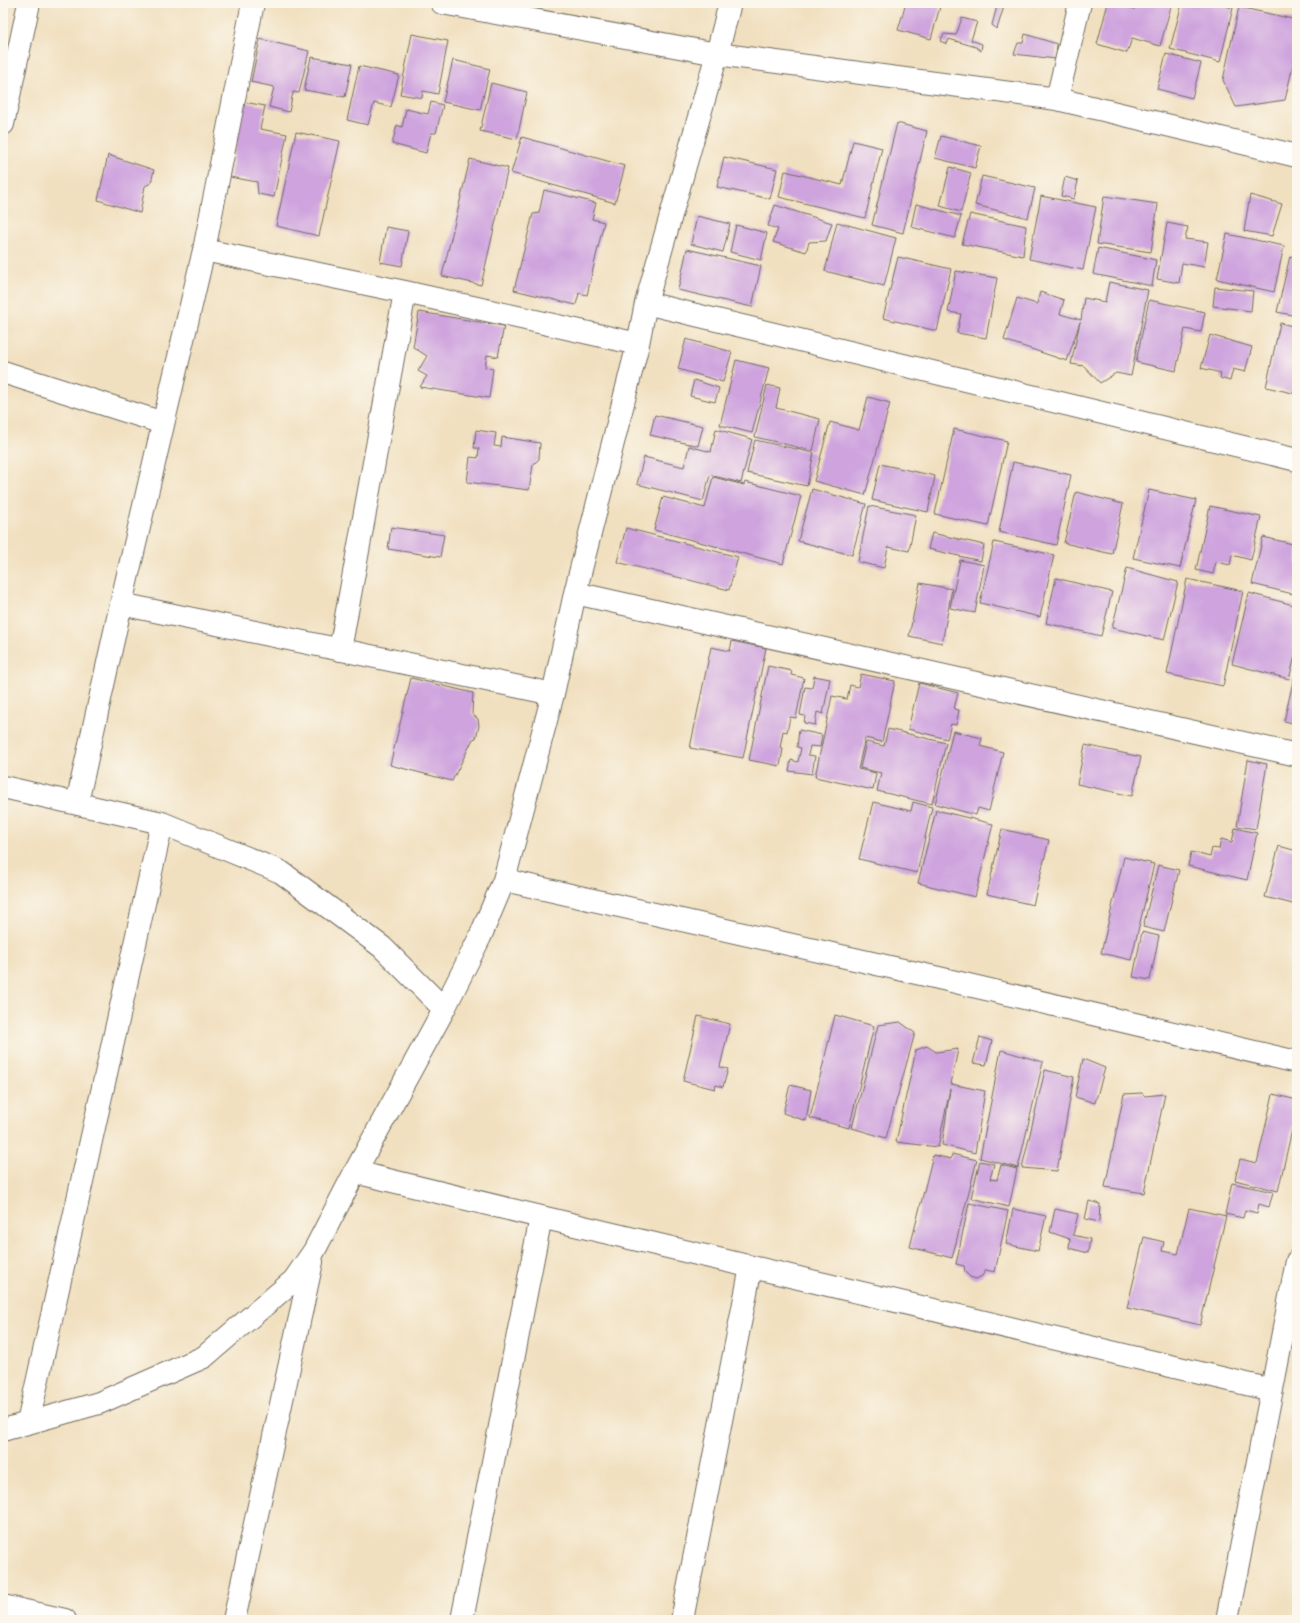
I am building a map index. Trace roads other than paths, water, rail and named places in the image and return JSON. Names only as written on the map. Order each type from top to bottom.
[{"type":"street","points":[[3,124],[29,3]]},
{"type":"street","points":[[77,803],[121,604],[204,250],[253,3]]},
{"type":"street","points":[[442,3],[717,54],[1057,99],[1297,156]]},
{"type":"street","points":[[3,1430],[99,1403],[204,1357],[294,1280],[314,1251],[355,1172],[444,1009],[480,937],[504,880],[553,694],[575,593],[638,344],[646,303],[717,54],[730,3]]},
{"type":"street","points":[[1057,99],[1080,3]]},
{"type":"street","points":[[204,250],[405,292],[638,344]]},
{"type":"street","points":[[340,650],[405,292]]},
{"type":"street","points":[[646,303],[1297,460]]},
{"type":"street","points":[[3,372],[163,423]]},
{"type":"street","points":[[575,593],[1297,755]]},
{"type":"street","points":[[121,604],[553,694]]},
{"type":"street","points":[[3,787],[162,823],[281,872],[382,947],[444,1009]]},
{"type":"street","points":[[28,1423],[162,823]]},
{"type":"street","points":[[504,880],[943,979],[1297,1062]]},
{"type":"street","points":[[355,1172],[541,1218],[1272,1390]]},
{"type":"street","points":[[462,1620],[541,1218]]},
{"type":"street","points":[[234,1620],[314,1251]]},
{"type":"street","points":[[1227,1620],[1297,1262]]},
{"type":"street","points":[[682,1620],[751,1267]]},
{"type":"street","points":[[3,1606],[65,1620]]}]
